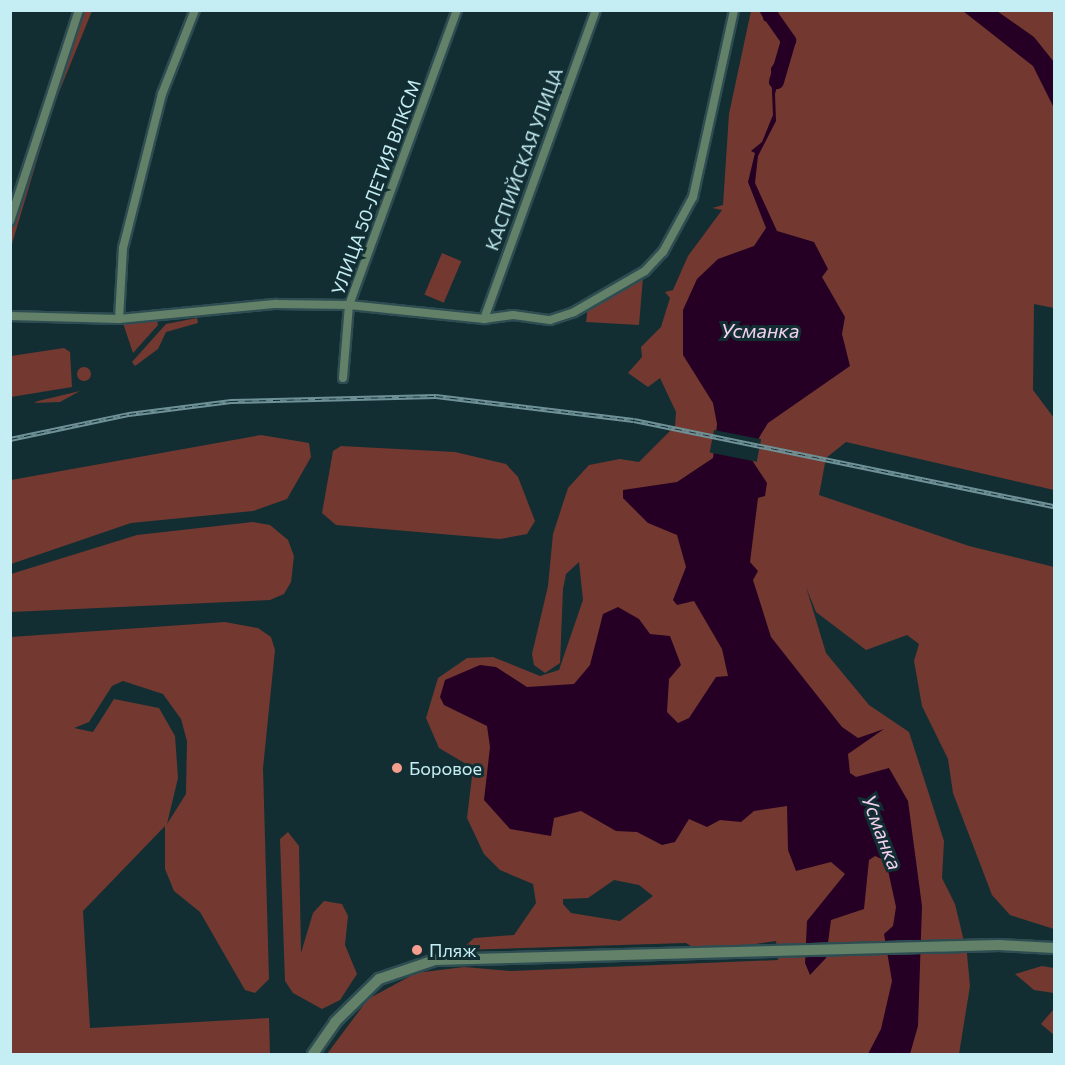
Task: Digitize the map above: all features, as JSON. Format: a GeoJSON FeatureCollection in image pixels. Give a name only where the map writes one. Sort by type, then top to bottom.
{"type":"FeatureCollection","features":[{"type":"Feature","properties":{"kind":"street"},"geometry":{"type":"LineString","coordinates":[[10,221],[79,10]]}},
{"type":"Feature","properties":{"kind":"street"},"geometry":{"type":"LineString","coordinates":[[119,319],[123,248],[162,94],[195,10]]}},
{"type":"Feature","properties":{"kind":"street","name":"УЛИЦА 50-ЛЕТИЯ ВЛКСМ"},"geometry":{"type":"LineString","coordinates":[[343,378],[349,305],[457,10]]}},
{"type":"Feature","properties":{"kind":"street","name":"КАСПИЙСКАЯ УЛИЦА"},"geometry":{"type":"LineString","coordinates":[[484,319],[596,10]]}},
{"type":"Feature","properties":{"kind":"street"},"geometry":{"type":"LineString","coordinates":[[10,316],[119,319],[264,305],[349,305],[484,319],[513,315],[550,320],[574,312],[645,271],[663,252],[693,197],[734,10]]}},
{"type":"Feature","properties":{"kind":"street"},"geometry":{"type":"LineString","coordinates":[[313,1054],[361,994],[405,967],[435,960],[953,946],[1054,948]]}},
{"type":"Feature","properties":{"kind":"shaded area"},"geometry":{"type":"Polygon","coordinates":[[[80,11],[92,11],[53,107],[11,247],[11,227],[35,145],[80,11]]]}},
{"type":"Feature","properties":{"kind":"shaded area"},"geometry":{"type":"Polygon","coordinates":[[[751,11],[1054,11],[1054,308],[1034,304],[1033,390],[1054,418],[1054,490],[846,442],[826,458],[819,495],[969,546],[1054,567],[1054,929],[1010,915],[992,895],[953,793],[948,759],[922,706],[914,661],[919,644],[907,635],[866,650],[816,612],[806,587],[826,653],[869,705],[909,732],[944,841],[942,878],[955,904],[967,954],[970,986],[959,1054],[327,1054],[368,999],[416,973],[464,967],[511,971],[778,960],[776,941],[701,952],[686,943],[461,950],[474,938],[514,935],[536,903],[533,884],[500,870],[484,854],[467,818],[473,768],[439,748],[426,718],[438,678],[467,658],[493,657],[540,676],[559,670],[583,600],[579,562],[566,574],[563,589],[560,663],[545,673],[534,665],[532,654],[548,586],[553,534],[568,488],[589,465],[620,459],[639,462],[675,426],[676,412],[660,378],[648,387],[628,373],[642,357],[641,347],[661,327],[670,298],[665,292],[673,290],[688,256],[722,210],[712,208],[723,205],[729,114],[751,11]],[[614,880],[588,898],[563,899],[563,904],[571,913],[620,921],[653,896],[639,885],[614,880]]]}},
{"type":"Feature","properties":{"kind":"shaded area"},"geometry":{"type":"Polygon","coordinates":[[[442,253],[461,261],[444,303],[424,294],[442,253]]]}},
{"type":"Feature","properties":{"kind":"shaded area"},"geometry":{"type":"Polygon","coordinates":[[[643,277],[639,325],[586,322],[588,307],[643,277]]]}},
{"type":"Feature","properties":{"kind":"shaded area"},"geometry":{"type":"Polygon","coordinates":[[[197,318],[198,323],[166,332],[158,349],[135,366],[132,362],[166,324],[197,318]]]}},
{"type":"Feature","properties":{"kind":"shaded area"},"geometry":{"type":"Polygon","coordinates":[[[157,320],[158,325],[133,353],[123,323],[157,320]]]}},
{"type":"Feature","properties":{"kind":"shaded area"},"geometry":{"type":"Polygon","coordinates":[[[64,348],[70,352],[72,387],[11,397],[11,356],[64,348]]]}},
{"type":"Feature","properties":{"kind":"shaded area"},"geometry":{"type":"Polygon","coordinates":[[[81,367],[87,367],[91,374],[87,381],[81,381],[77,377],[77,371],[81,367]]]}},
{"type":"Feature","properties":{"kind":"shaded area"},"geometry":{"type":"Polygon","coordinates":[[[80,391],[60,402],[34,403],[38,401],[80,391]]]}},
{"type":"Feature","properties":{"kind":"shaded area"},"geometry":{"type":"Polygon","coordinates":[[[261,435],[309,443],[311,457],[287,499],[253,511],[131,523],[11,564],[11,480],[261,435]]]}},
{"type":"Feature","properties":{"kind":"shaded area"},"geometry":{"type":"Polygon","coordinates":[[[341,446],[455,452],[506,464],[518,477],[535,521],[527,534],[500,539],[336,525],[322,513],[333,451],[341,446]]]}},
{"type":"Feature","properties":{"kind":"shaded area"},"geometry":{"type":"Polygon","coordinates":[[[253,522],[270,525],[288,540],[294,556],[291,582],[284,594],[270,600],[11,612],[11,574],[137,535],[253,522]]]}},
{"type":"Feature","properties":{"kind":"shaded area"},"geometry":{"type":"Polygon","coordinates":[[[225,622],[258,628],[271,637],[275,650],[263,768],[269,979],[255,993],[245,990],[200,912],[174,891],[165,869],[165,826],[83,911],[90,1028],[269,1018],[270,1054],[11,1054],[11,637],[225,622]],[[123,681],[112,686],[89,722],[74,728],[93,732],[114,699],[159,708],[175,736],[178,778],[167,824],[186,794],[187,741],[181,719],[163,694],[123,681]]]}},
{"type":"Feature","properties":{"kind":"shaded area"},"geometry":{"type":"Polygon","coordinates":[[[288,832],[299,846],[301,953],[313,913],[324,901],[342,904],[348,916],[345,945],[357,974],[340,1000],[322,1009],[293,993],[285,981],[280,839],[288,832]]]}},
{"type":"Feature","properties":{"kind":"shaded area"},"geometry":{"type":"Polygon","coordinates":[[[1042,966],[1054,968],[1054,993],[1034,990],[1015,974],[1042,966]]]}},
{"type":"Feature","properties":{"kind":"shaded area"},"geometry":{"type":"Polygon","coordinates":[[[1054,1010],[1054,1035],[1041,1024],[1054,1010]]]}},
{"type":"Feature","properties":{"kind":"water"},"geometry":{"type":"Polygon","coordinates":[[[761,11],[774,11],[789,39],[775,94],[776,121],[758,156],[755,183],[777,231],[814,242],[828,269],[822,277],[845,317],[842,334],[850,366],[768,423],[760,436],[750,457],[767,483],[765,496],[758,498],[750,562],[758,571],[753,580],[771,637],[842,727],[858,738],[884,729],[848,754],[850,773],[856,777],[889,768],[908,801],[922,906],[918,1026],[910,1054],[868,1054],[881,1029],[892,981],[884,934],[893,926],[896,907],[886,861],[875,856],[869,860],[864,909],[831,920],[826,958],[810,975],[805,963],[807,921],[845,874],[831,862],[796,871],[788,850],[787,806],[754,811],[741,822],[720,820],[707,827],[689,819],[675,842],[662,845],[637,832],[616,831],[581,811],[554,818],[551,836],[510,829],[484,800],[490,747],[487,726],[444,705],[440,697],[445,680],[480,665],[496,667],[527,687],[574,684],[590,665],[603,614],[618,607],[639,619],[650,634],[670,636],[681,665],[669,679],[667,712],[678,723],[689,718],[716,677],[728,676],[722,649],[694,601],[677,605],[673,600],[686,567],[677,535],[648,523],[623,498],[623,490],[677,482],[713,458],[717,424],[713,403],[683,355],[683,310],[697,279],[718,259],[754,246],[766,228],[748,182],[755,153],[751,151],[762,142],[773,115],[771,68],[784,50],[775,23],[764,21],[761,11]]]}},
{"type":"Feature","properties":{"kind":"water"},"geometry":{"type":"Polygon","coordinates":[[[963,11],[997,11],[1034,37],[1054,62],[1054,108],[1033,66],[963,11]]]}},
{"type":"Feature","properties":{"kind":"pier"},"geometry":{"type":"Polygon","coordinates":[[[714,430],[761,439],[757,462],[710,453],[714,430]]]}},
{"type":"Feature","properties":{"kind":"waterway","name":"Усманка"},"geometry":{"type":"LineString","coordinates":[[767,10],[788,40],[776,81]]}},
{"type":"Feature","properties":{"kind":"railway"},"geometry":{"type":"LineString","coordinates":[[10,439],[129,414],[231,401],[436,396],[634,420],[1054,506]]}},
{"type":"Feature","properties":{"kind":"place","name":"Боровое"},"geometry":{"type":"Point","coordinates":[397,768]}},
{"type":"Feature","properties":{"kind":"place","name":"Пляж"},"geometry":{"type":"Point","coordinates":[417,950]}}]}
